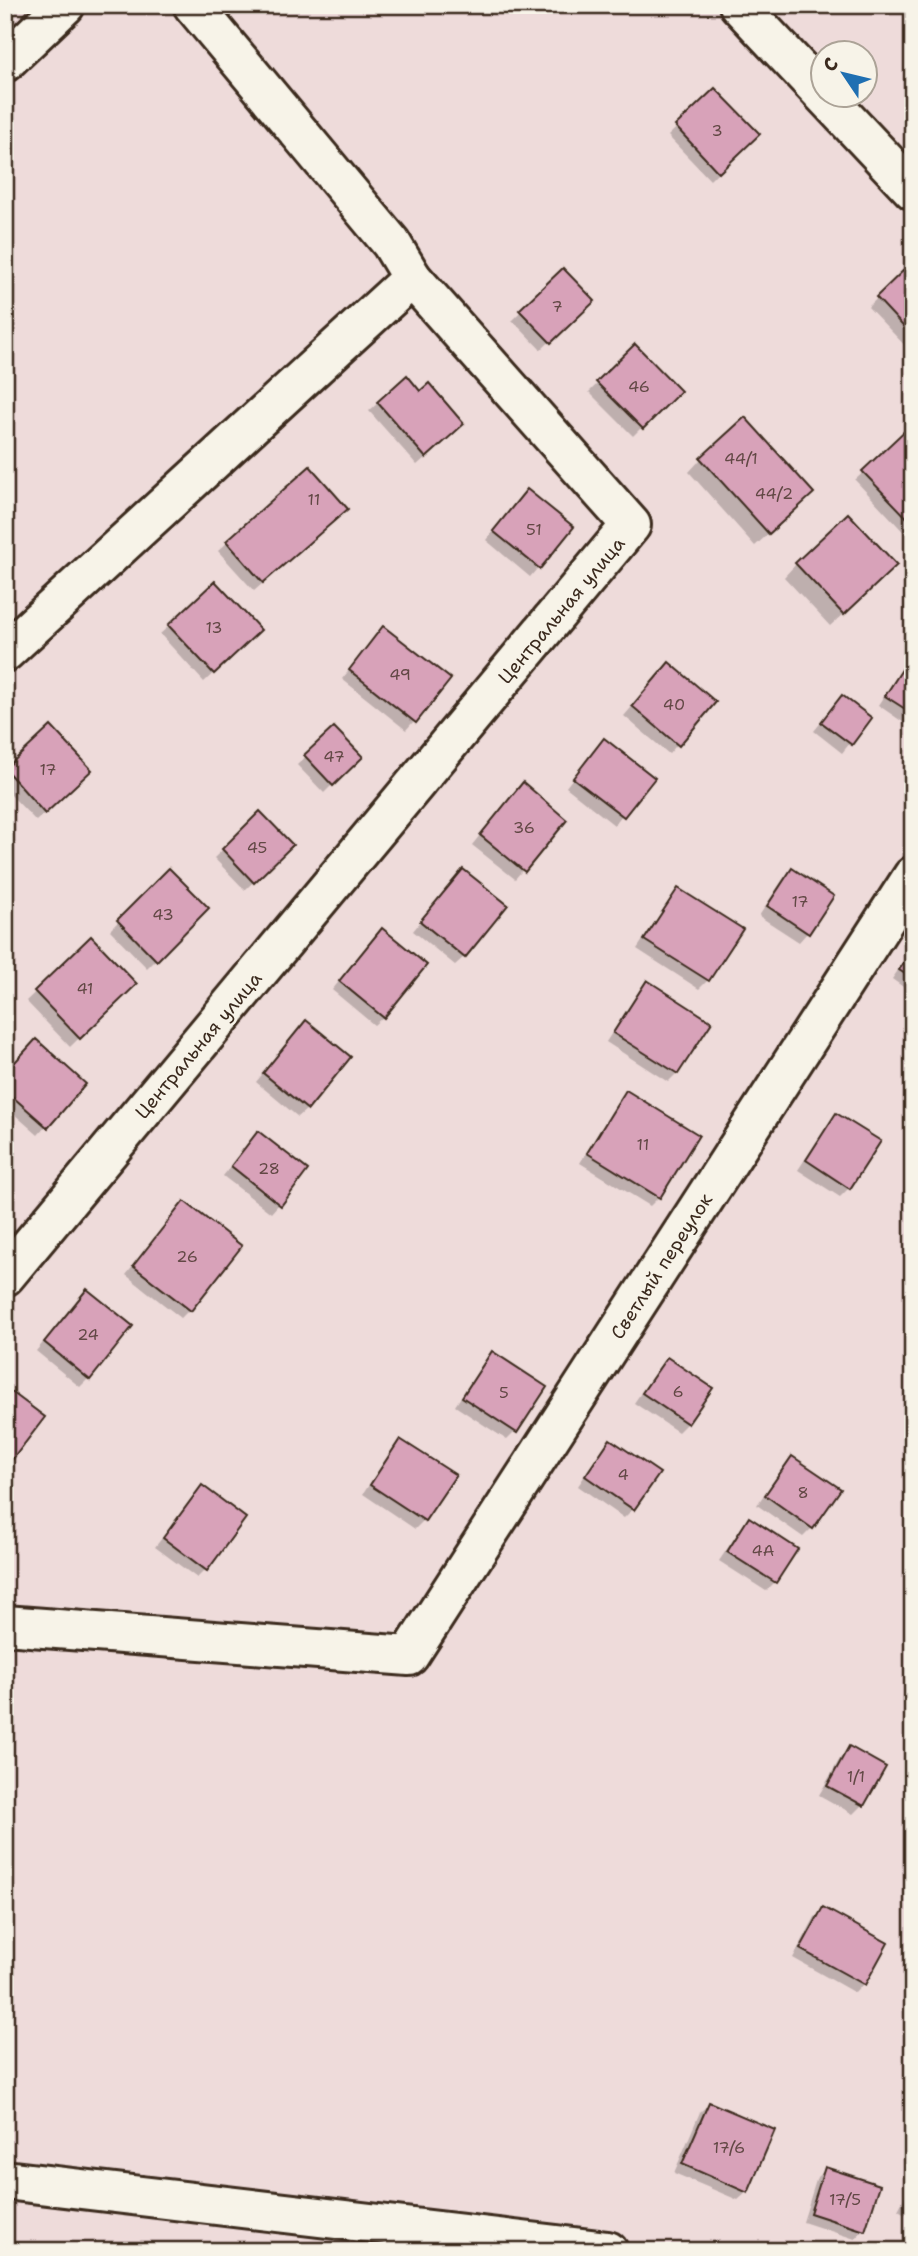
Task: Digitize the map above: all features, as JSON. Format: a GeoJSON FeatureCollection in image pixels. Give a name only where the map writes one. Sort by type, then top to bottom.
{"type":"FeatureCollection","features":[{"type":"Feature","properties":{"kind":"street"},"geometry":{"type":"LineString","coordinates":[[5,62],[65,5]]}},
{"type":"Feature","properties":{"kind":"street"},"geometry":{"type":"LineString","coordinates":[[5,652],[412,278],[391,243],[193,5]]}},
{"type":"Feature","properties":{"kind":"street"},"geometry":{"type":"LineString","coordinates":[[739,5],[913,190]]}},
{"type":"Feature","properties":{"kind":"street","name":"Центральная улица"},"geometry":{"type":"LineString","coordinates":[[5,1276],[631,526],[412,278]]}},
{"type":"Feature","properties":{"kind":"street","name":"Светлый переулок"},"geometry":{"type":"LineString","coordinates":[[5,1625],[409,1656],[913,876]]}},
{"type":"Feature","properties":{"kind":"street"},"geometry":{"type":"LineString","coordinates":[[5,2180],[608,2251]]}},
{"type":"Feature","properties":{"kind":"building"},"geometry":{"type":"Polygon","coordinates":[[[715,88],[760,134],[719,173],[675,126],[715,88]]]}},
{"type":"Feature","properties":{"kind":"building"},"geometry":{"type":"Polygon","coordinates":[[[908,266],[913,271],[913,337],[876,297],[908,266]]]}},
{"type":"Feature","properties":{"kind":"building"},"geometry":{"type":"Polygon","coordinates":[[[563,268],[595,301],[551,343],[519,310],[563,268]]]}},
{"type":"Feature","properties":{"kind":"building"},"geometry":{"type":"Polygon","coordinates":[[[635,344],[681,391],[643,429],[596,382],[635,344]]]}},
{"type":"Feature","properties":{"kind":"building"},"geometry":{"type":"Polygon","coordinates":[[[407,375],[420,391],[429,383],[464,424],[426,458],[377,402],[407,375]]]}},
{"type":"Feature","properties":{"kind":"building"},"geometry":{"type":"Polygon","coordinates":[[[745,417],[814,493],[769,534],[700,458],[745,417]]]}},
{"type":"Feature","properties":{"kind":"building"},"geometry":{"type":"Polygon","coordinates":[[[913,423],[913,524],[862,471],[913,423]]]}},
{"type":"Feature","properties":{"kind":"building"},"geometry":{"type":"Polygon","coordinates":[[[310,466],[348,509],[263,583],[226,541],[310,466]]]}},
{"type":"Feature","properties":{"kind":"building"},"geometry":{"type":"Polygon","coordinates":[[[527,489],[574,527],[540,569],[493,531],[527,489]]]}},
{"type":"Feature","properties":{"kind":"building"},"geometry":{"type":"Polygon","coordinates":[[[848,513],[897,565],[844,615],[795,563],[848,513]]]}},
{"type":"Feature","properties":{"kind":"building"},"geometry":{"type":"Polygon","coordinates":[[[215,581],[261,630],[214,674],[168,625],[215,581]]]}},
{"type":"Feature","properties":{"kind":"building"},"geometry":{"type":"Polygon","coordinates":[[[383,626],[451,679],[416,723],[349,670],[383,626]]]}},
{"type":"Feature","properties":{"kind":"building"},"geometry":{"type":"Polygon","coordinates":[[[913,654],[913,714],[885,696],[913,654]]]}},
{"type":"Feature","properties":{"kind":"building"},"geometry":{"type":"Polygon","coordinates":[[[669,662],[716,702],[679,746],[632,706],[669,662]]]}},
{"type":"Feature","properties":{"kind":"building"},"geometry":{"type":"Polygon","coordinates":[[[842,695],[872,718],[852,745],[821,722],[842,695]]]}},
{"type":"Feature","properties":{"kind":"building"},"geometry":{"type":"Polygon","coordinates":[[[51,726],[92,770],[45,814],[5,769],[51,726]]]}},
{"type":"Feature","properties":{"kind":"building"},"geometry":{"type":"Polygon","coordinates":[[[334,727],[363,757],[333,786],[304,755],[334,727]]]}},
{"type":"Feature","properties":{"kind":"building"},"geometry":{"type":"Polygon","coordinates":[[[604,738],[655,778],[624,817],[573,778],[604,738]]]}},
{"type":"Feature","properties":{"kind":"building"},"geometry":{"type":"Polygon","coordinates":[[[523,782],[567,820],[525,872],[480,835],[523,782]]]}},
{"type":"Feature","properties":{"kind":"building"},"geometry":{"type":"Polygon","coordinates":[[[260,811],[293,845],[254,883],[222,849],[260,811]]]}},
{"type":"Feature","properties":{"kind":"building"},"geometry":{"type":"Polygon","coordinates":[[[169,868],[209,908],[157,961],[117,920],[169,868]]]}},
{"type":"Feature","properties":{"kind":"building"},"geometry":{"type":"Polygon","coordinates":[[[792,868],[834,896],[809,934],[767,906],[792,868]]]}},
{"type":"Feature","properties":{"kind":"building"},"geometry":{"type":"Polygon","coordinates":[[[463,869],[508,905],[465,958],[420,921],[463,869]]]}},
{"type":"Feature","properties":{"kind":"building"},"geometry":{"type":"Polygon","coordinates":[[[678,888],[743,929],[709,981],[644,940],[678,888]]]}},
{"type":"Feature","properties":{"kind":"building"},"geometry":{"type":"Polygon","coordinates":[[[382,928],[427,965],[384,1018],[339,981],[382,928]]]}},
{"type":"Feature","properties":{"kind":"building"},"geometry":{"type":"Polygon","coordinates":[[[91,936],[137,984],[80,1039],[34,991],[91,936]]]}},
{"type":"Feature","properties":{"kind":"building"},"geometry":{"type":"Polygon","coordinates":[[[913,950],[913,979],[899,970],[913,950]]]}},
{"type":"Feature","properties":{"kind":"building"},"geometry":{"type":"Polygon","coordinates":[[[647,980],[712,1022],[678,1074],[613,1033],[647,980]]]}},
{"type":"Feature","properties":{"kind":"building"},"geometry":{"type":"Polygon","coordinates":[[[306,1020],[351,1057],[308,1110],[263,1073],[306,1020]]]}},
{"type":"Feature","properties":{"kind":"building"},"geometry":{"type":"Polygon","coordinates":[[[36,1039],[86,1084],[48,1128],[5,1090],[5,1073],[36,1039]]]}},
{"type":"Feature","properties":{"kind":"building"},"geometry":{"type":"Polygon","coordinates":[[[626,1090],[699,1135],[660,1198],[587,1153],[626,1090]]]}},
{"type":"Feature","properties":{"kind":"building"},"geometry":{"type":"Polygon","coordinates":[[[836,1113],[881,1141],[850,1189],[806,1160],[836,1113]]]}},
{"type":"Feature","properties":{"kind":"building"},"geometry":{"type":"Polygon","coordinates":[[[258,1131],[308,1170],[281,1206],[231,1166],[258,1131]]]}},
{"type":"Feature","properties":{"kind":"building"},"geometry":{"type":"Polygon","coordinates":[[[184,1201],[242,1246],[191,1311],[133,1266],[184,1201]]]}},
{"type":"Feature","properties":{"kind":"building"},"geometry":{"type":"Polygon","coordinates":[[[87,1289],[133,1326],[90,1380],[44,1342],[87,1289]]]}},
{"type":"Feature","properties":{"kind":"building"},"geometry":{"type":"Polygon","coordinates":[[[492,1351],[547,1387],[517,1433],[462,1397],[492,1351]]]}},
{"type":"Feature","properties":{"kind":"building"},"geometry":{"type":"Polygon","coordinates":[[[667,1357],[713,1388],[688,1424],[642,1393],[667,1357]]]}},
{"type":"Feature","properties":{"kind":"building"},"geometry":{"type":"Polygon","coordinates":[[[5,1387],[45,1417],[12,1460],[5,1455],[5,1387]]]}},
{"type":"Feature","properties":{"kind":"building"},"geometry":{"type":"Polygon","coordinates":[[[400,1439],[456,1475],[425,1521],[370,1485],[400,1439]]]}},
{"type":"Feature","properties":{"kind":"building"},"geometry":{"type":"Polygon","coordinates":[[[610,1439],[660,1473],[634,1510],[585,1476],[610,1439]]]}},
{"type":"Feature","properties":{"kind":"building"},"geometry":{"type":"Polygon","coordinates":[[[792,1456],[841,1489],[813,1529],[765,1495],[792,1456]]]}},
{"type":"Feature","properties":{"kind":"building"},"geometry":{"type":"Polygon","coordinates":[[[202,1485],[246,1518],[207,1571],[163,1538],[202,1485]]]}},
{"type":"Feature","properties":{"kind":"building"},"geometry":{"type":"Polygon","coordinates":[[[749,1517],[798,1549],[776,1583],[727,1552],[749,1517]]]}},
{"type":"Feature","properties":{"kind":"building"},"geometry":{"type":"Polygon","coordinates":[[[849,1746],[886,1767],[864,1806],[827,1786],[849,1746]]]}},
{"type":"Feature","properties":{"kind":"building"},"geometry":{"type":"Polygon","coordinates":[[[823,1907],[888,1943],[865,1985],[800,1949],[823,1907]]]}},
{"type":"Feature","properties":{"kind":"building"},"geometry":{"type":"Polygon","coordinates":[[[709,2102],[775,2130],[748,2193],[682,2164],[709,2102]]]}},
{"type":"Feature","properties":{"kind":"building"},"geometry":{"type":"Polygon","coordinates":[[[825,2167],[880,2185],[865,2231],[810,2213],[825,2167]]]}}]}
